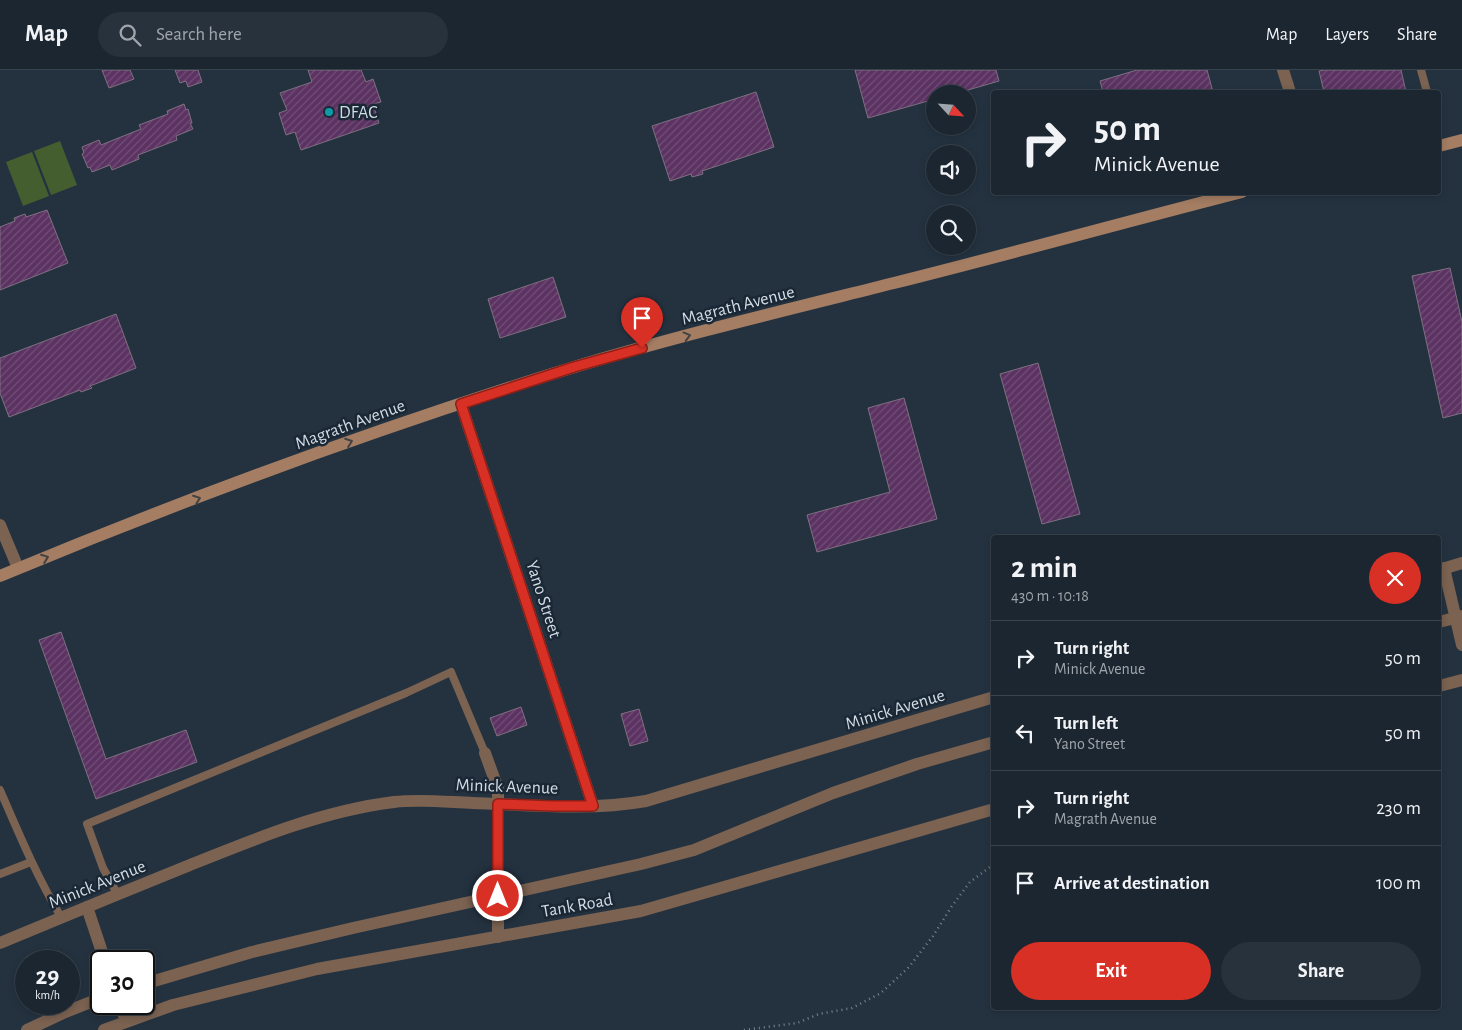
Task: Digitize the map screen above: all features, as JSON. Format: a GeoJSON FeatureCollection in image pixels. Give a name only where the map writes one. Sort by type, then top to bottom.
{"type":"FeatureCollection","features":[{"type":"Feature","properties":{"kind":"main road"},"geometry":{"type":"LineString","coordinates":[[1441,145],[1462,140]]}},
{"type":"Feature","properties":{"kind":"main road","name":"Magrath Avenue"},"geometry":{"type":"LineString","coordinates":[[0,576],[314,455],[574,367],[693,334],[1230,195]]}},
{"type":"Feature","properties":{"kind":"street"},"geometry":{"type":"LineString","coordinates":[[1283,70],[1289,90]]}},
{"type":"Feature","properties":{"kind":"street","name":"Yano Street"},"geometry":{"type":"LineString","coordinates":[[461,404],[593,806]]}},
{"type":"Feature","properties":{"kind":"street"},"geometry":{"type":"LineString","coordinates":[[0,525],[18,568]]}},
{"type":"Feature","properties":{"kind":"street"},"geometry":{"type":"LineString","coordinates":[[1462,564],[1441,569],[1459,617],[1462,645]]}},
{"type":"Feature","properties":{"kind":"street"},"geometry":{"type":"LineString","coordinates":[[1441,622],[1459,617]]}},
{"type":"Feature","properties":{"kind":"street"},"geometry":{"type":"LineString","coordinates":[[1441,685],[1462,680]]}},
{"type":"Feature","properties":{"kind":"street","name":"Minick Avenue"},"geometry":{"type":"LineString","coordinates":[[0,943],[226,850],[300,824],[350,810],[411,801],[552,806],[593,806],[633,803],[661,798],[991,698]]}},
{"type":"Feature","properties":{"kind":"street"},"geometry":{"type":"LineString","coordinates":[[155,981],[252,952],[641,864],[694,850],[833,794],[917,764],[991,743]]}},
{"type":"Feature","properties":{"kind":"street"},"geometry":{"type":"LineString","coordinates":[[485,753],[498,789],[498,937]]}},
{"type":"Feature","properties":{"kind":"street","name":"Tank Road"},"geometry":{"type":"LineString","coordinates":[[104,1030],[173,1005],[317,969],[641,911],[991,810]]}},
{"type":"Feature","properties":{"kind":"street"},"geometry":{"type":"LineString","coordinates":[[86,907],[102,950]]}},
{"type":"Feature","properties":{"kind":"street"},"geometry":{"type":"LineString","coordinates":[[27,1030],[90,1002]]}},
{"type":"Feature","properties":{"kind":"street"},"geometry":{"type":"LineString","coordinates":[[124,1015],[126,1021]]}},
{"type":"Feature","properties":{"kind":"lane"},"geometry":{"type":"LineString","coordinates":[[1421,70],[1426,90]]}},
{"type":"Feature","properties":{"kind":"lane"},"geometry":{"type":"LineString","coordinates":[[118,894],[103,868],[86,824],[451,672],[485,753]]}},
{"type":"Feature","properties":{"kind":"lane"},"geometry":{"type":"LineString","coordinates":[[0,790],[31,862],[61,917]]}},
{"type":"Feature","properties":{"kind":"lane"},"geometry":{"type":"LineString","coordinates":[[0,874],[31,862]]}},
{"type":"Feature","properties":{"kind":"path"},"geometry":{"type":"LineString","coordinates":[[744,1030],[797,1024],[819,1014],[852,1008],[881,993],[915,959],[970,882],[991,866]]}},
{"type":"Feature","properties":{"kind":"green space"},"geometry":{"type":"Polygon","coordinates":[[[60,141],[77,185],[51,195],[34,151],[60,141]]]}},
{"type":"Feature","properties":{"kind":"green space"},"geometry":{"type":"Polygon","coordinates":[[[32,152],[49,196],[23,206],[6,162],[32,152]]]}},
{"type":"Feature","properties":{"kind":"building"},"geometry":{"type":"Polygon","coordinates":[[[102,70],[130,70],[134,79],[109,88],[102,70]]]}},
{"type":"Feature","properties":{"kind":"building"},"geometry":{"type":"Polygon","coordinates":[[[175,70],[198,70],[202,82],[188,87],[186,81],[180,83],[175,70]]]}},
{"type":"Feature","properties":{"kind":"building","name":"DFAC"},"geometry":{"type":"Polygon","coordinates":[[[308,70],[361,70],[366,82],[373,79],[381,102],[373,104],[379,123],[301,150],[295,132],[286,135],[279,113],[287,110],[280,93],[312,82],[308,70]]]}},
{"type":"Feature","properties":{"kind":"building"},"geometry":{"type":"Polygon","coordinates":[[[855,70],[996,70],[999,81],[976,88],[976,85],[926,85],[926,102],[868,118],[855,70]]]}},
{"type":"Feature","properties":{"kind":"building"},"geometry":{"type":"Polygon","coordinates":[[[1137,70],[1207,70],[1212,90],[1102,90],[1100,81],[1137,70]]]}},
{"type":"Feature","properties":{"kind":"building"},"geometry":{"type":"Polygon","coordinates":[[[1401,70],[1406,90],[1324,90],[1319,71],[1401,70]]]}},
{"type":"Feature","properties":{"kind":"building"},"geometry":{"type":"Polygon","coordinates":[[[756,92],[774,147],[702,171],[703,174],[692,177],[691,174],[670,181],[652,126],[756,92]]]}},
{"type":"Feature","properties":{"kind":"building"},"geometry":{"type":"Polygon","coordinates":[[[184,104],[186,110],[188,109],[193,129],[176,136],[177,140],[138,155],[139,159],[112,170],[110,165],[92,172],[90,167],[88,168],[82,154],[84,153],[82,147],[99,140],[101,145],[141,129],[139,125],[168,114],[167,111],[184,104]]]}},
{"type":"Feature","properties":{"kind":"building"},"geometry":{"type":"Polygon","coordinates":[[[47,210],[68,263],[0,290],[0,227],[15,221],[14,218],[25,214],[26,217],[47,210]]]}},
{"type":"Feature","properties":{"kind":"building"},"geometry":{"type":"Polygon","coordinates":[[[1450,268],[1462,322],[1462,413],[1443,418],[1412,276],[1450,268]]]}},
{"type":"Feature","properties":{"kind":"building"},"geometry":{"type":"Polygon","coordinates":[[[553,277],[566,317],[500,338],[488,299],[553,277]]]}},
{"type":"Feature","properties":{"kind":"building"},"geometry":{"type":"Polygon","coordinates":[[[116,314],[136,368],[90,386],[92,388],[81,392],[80,390],[9,417],[0,393],[0,358],[116,314]]]}},
{"type":"Feature","properties":{"kind":"building"},"geometry":{"type":"Polygon","coordinates":[[[1038,363],[1080,514],[1042,524],[1000,374],[1038,363]]]}},
{"type":"Feature","properties":{"kind":"building"},"geometry":{"type":"Polygon","coordinates":[[[904,398],[937,519],[817,552],[807,515],[890,492],[868,408],[904,398]]]}},
{"type":"Feature","properties":{"kind":"building"},"geometry":{"type":"Polygon","coordinates":[[[61,632],[106,759],[186,730],[197,762],[96,799],[39,640],[61,632]]]}},
{"type":"Feature","properties":{"kind":"building"},"geometry":{"type":"Polygon","coordinates":[[[521,707],[527,725],[497,736],[490,718],[521,707]]]}},
{"type":"Feature","properties":{"kind":"building"},"geometry":{"type":"Polygon","coordinates":[[[639,709],[648,741],[630,746],[621,714],[639,709]]]}},
{"type":"Feature","properties":{"kind":"place","name":"DFAC"},"geometry":{"type":"Point","coordinates":[329,112]}},
{"type":"Feature","properties":{"kind":"route"},"geometry":{"type":"LineString","coordinates":[[498,896],[498,804],[593,806],[461,404],[574,367],[642,348]]}}]}
